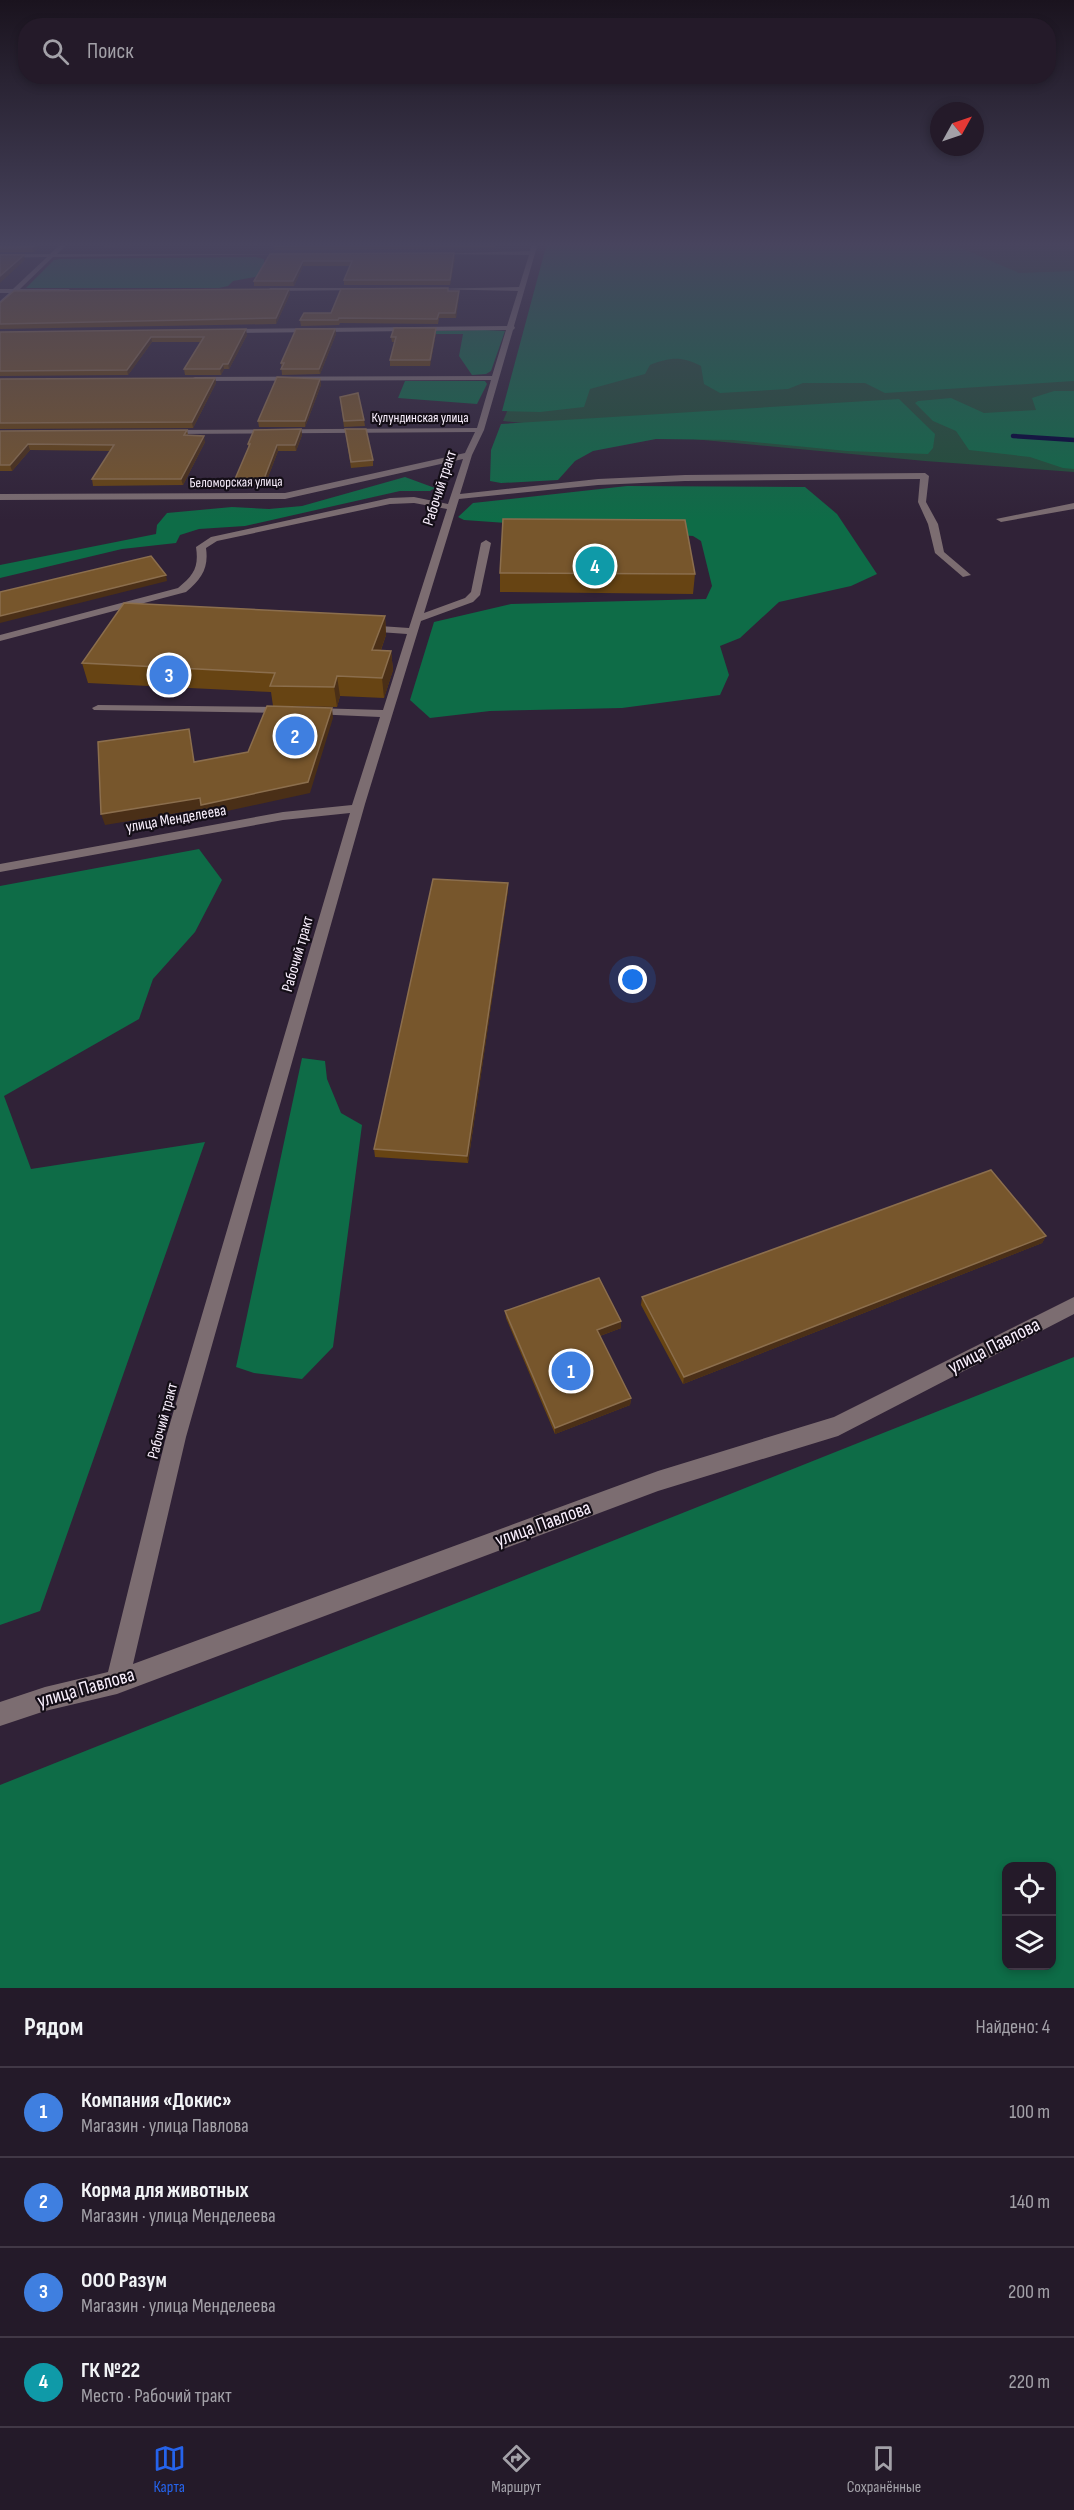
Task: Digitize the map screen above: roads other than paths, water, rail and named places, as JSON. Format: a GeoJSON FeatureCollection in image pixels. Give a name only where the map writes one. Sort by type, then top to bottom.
{"type":"FeatureCollection","features":[{"type":"Feature","properties":{"kind":"street","name":"Рабочий тракт"},"geometry":{"type":"LineString","coordinates":[[117,1682],[176,1437],[358,808],[468,455],[480,430],[510,336]]}},
{"type":"Feature","properties":{"kind":"street"},"geometry":{"type":"LineString","coordinates":[[189,379],[496,378]]}},
{"type":"Feature","properties":{"kind":"street","name":"Кулундинская улица"},"geometry":{"type":"LineString","coordinates":[[152,432],[480,430]]}},
{"type":"Feature","properties":{"kind":"street","name":"Беломорская улица"},"geometry":{"type":"LineString","coordinates":[[0,497],[285,496],[468,455]]}},
{"type":"Feature","properties":{"kind":"street"},"geometry":{"type":"LineString","coordinates":[[0,638],[182,591],[197,578],[204,564],[201,547],[214,540],[390,501],[453,502],[598,482],[663,479],[925,476],[922,502],[933,524],[940,553],[966,575]]}},
{"type":"Feature","properties":{"kind":"street"},"geometry":{"type":"LineString","coordinates":[[1001,519],[1074,506]]}},
{"type":"Feature","properties":{"kind":"street"},"geometry":{"type":"LineString","coordinates":[[354,627],[415,625],[468,600],[476,593],[486,543]]}},
{"type":"Feature","properties":{"kind":"street"},"geometry":{"type":"LineString","coordinates":[[98,708],[388,714]]}},
{"type":"Feature","properties":{"kind":"street","name":"улица Менделеева"},"geometry":{"type":"LineString","coordinates":[[0,868],[283,816],[358,808]]}},
{"type":"Feature","properties":{"kind":"street","name":"улица Павлова"},"geometry":{"type":"LineString","coordinates":[[0,1714],[45,1699],[117,1682],[658,1481],[838,1426],[1074,1305]]}},
{"type":"Feature","properties":{"kind":"waterway"},"geometry":{"type":"LineString","coordinates":[[1013,436],[1074,440]]}},
{"type":"Feature","properties":{"kind":"place","name":"ГК №22"},"geometry":{"type":"Point","coordinates":[595,566]}},
{"type":"Feature","properties":{"kind":"place","name":"ООО Разум"},"geometry":{"type":"Point","coordinates":[169,675]}},
{"type":"Feature","properties":{"kind":"place","name":"Корма для животных"},"geometry":{"type":"Point","coordinates":[295,736]}},
{"type":"Feature","properties":{"kind":"place","name":"Компания «Докис»"},"geometry":{"type":"Point","coordinates":[571,1371]}}]}
